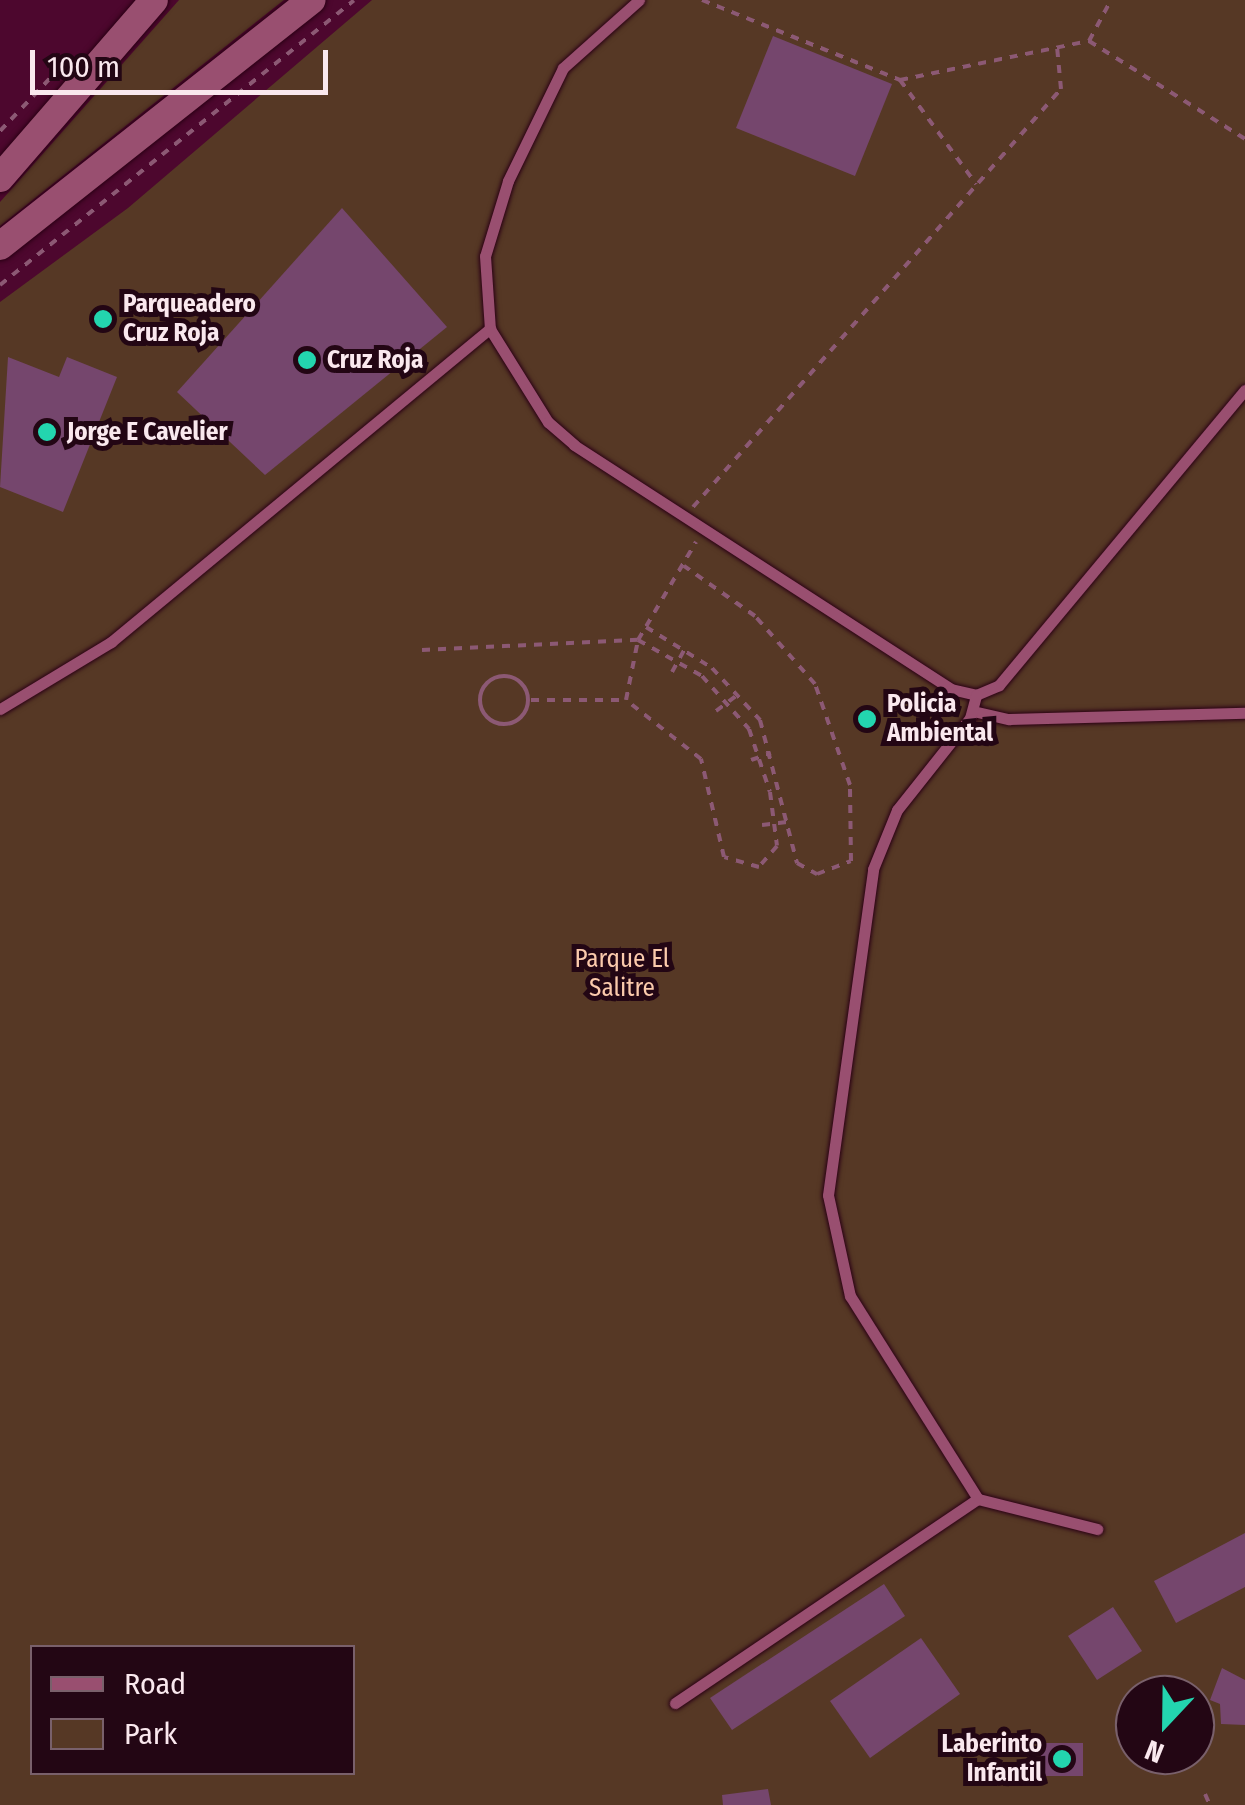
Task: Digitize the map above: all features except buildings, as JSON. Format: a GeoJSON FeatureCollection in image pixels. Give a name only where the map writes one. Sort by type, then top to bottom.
{"type":"FeatureCollection","features":[{"type":"Feature","properties":{"kind":"main road"},"geometry":{"type":"LineString","coordinates":[[0,178],[154,0]]}},
{"type":"Feature","properties":{"kind":"main road"},"geometry":{"type":"LineString","coordinates":[[0,246],[312,0]]}},
{"type":"Feature","properties":{"kind":"lane"},"geometry":{"type":"LineString","coordinates":[[639,0],[563,68],[508,181],[484,256],[490,329],[548,422],[685,517],[951,689],[976,695],[999,685],[1245,390]]}},
{"type":"Feature","properties":{"kind":"lane"},"geometry":{"type":"LineString","coordinates":[[0,709],[111,642],[490,329]]}},
{"type":"Feature","properties":{"kind":"lane"},"geometry":{"type":"LineString","coordinates":[[976,695],[973,711],[896,810],[877,855],[828,1195],[850,1296],[978,1499],[1097,1529]]}},
{"type":"Feature","properties":{"kind":"lane"},"geometry":{"type":"LineString","coordinates":[[973,711],[1009,719],[1245,714]]}},
{"type":"Feature","properties":{"kind":"lane"},"geometry":{"type":"LineString","coordinates":[[675,1702],[978,1499]]}},
{"type":"Feature","properties":{"kind":"path"},"geometry":{"type":"LineString","coordinates":[[0,285],[354,0]]}},
{"type":"Feature","properties":{"kind":"path"},"geometry":{"type":"LineString","coordinates":[[702,0],[900,80],[976,184]]}},
{"type":"Feature","properties":{"kind":"path"},"geometry":{"type":"LineString","coordinates":[[1089,41],[1111,0]]}},
{"type":"Feature","properties":{"kind":"path"},"geometry":{"type":"LineString","coordinates":[[900,80],[1089,41],[1245,138]]}},
{"type":"Feature","properties":{"kind":"path"},"geometry":{"type":"LineString","coordinates":[[685,517],[1061,90],[1057,47]]}},
{"type":"Feature","properties":{"kind":"path"},"geometry":{"type":"LineString","coordinates":[[0,131],[79,48]]}},
{"type":"Feature","properties":{"kind":"path"},"geometry":{"type":"LineString","coordinates":[[626,700],[638,640],[704,529]]}},
{"type":"Feature","properties":{"kind":"path"},"geometry":{"type":"LineString","coordinates":[[646,627],[684,650],[760,720],[771,753],[792,854],[806,870],[852,862],[850,785],[815,684],[755,616],[682,565]]}},
{"type":"Feature","properties":{"kind":"path"},"geometry":{"type":"LineString","coordinates":[[422,650],[638,640],[678,662],[726,703],[759,757],[774,824],[768,862],[734,866],[701,759],[626,700],[528,700]]}},
{"type":"Feature","properties":{"kind":"path"},"geometry":{"type":"LineString","coordinates":[[672,672],[684,650]]}},
{"type":"Feature","properties":{"kind":"path"},"geometry":{"type":"LineString","coordinates":[[502,676],[518,680],[528,700],[524,716],[502,725],[480,703],[488,682],[502,676]]}},
{"type":"Feature","properties":{"kind":"path"},"geometry":{"type":"LineString","coordinates":[[716,711],[737,695]]}},
{"type":"Feature","properties":{"kind":"path"},"geometry":{"type":"LineString","coordinates":[[751,760],[771,753]]}},
{"type":"Feature","properties":{"kind":"path"},"geometry":{"type":"LineString","coordinates":[[762,825],[787,822]]}},
{"type":"Feature","properties":{"kind":"path"},"geometry":{"type":"LineString","coordinates":[[1205,1794],[1210,1805]]}},
{"type":"Feature","properties":{"kind":"green space"},"geometry":{"type":"Polygon","coordinates":[[[179,0],[284,0],[0,226],[0,202],[179,0]]]}},
{"type":"Feature","properties":{"kind":"green space","name":"Parque El Salitre"},"geometry":{"type":"Polygon","coordinates":[[[372,0],[1245,0],[1245,1805],[0,1805],[0,302],[128,208],[372,0]]]}},
{"type":"Feature","properties":{"kind":"place","name":"Parqueadero Cruz Roja"},"geometry":{"type":"Point","coordinates":[103,319]}},
{"type":"Feature","properties":{"kind":"place","name":"Cruz Roja"},"geometry":{"type":"Point","coordinates":[307,360]}},
{"type":"Feature","properties":{"kind":"place","name":"Jorge E Cavelier"},"geometry":{"type":"Point","coordinates":[47,432]}},
{"type":"Feature","properties":{"kind":"place","name":"Policia Ambiental"},"geometry":{"type":"Point","coordinates":[867,719]}},
{"type":"Feature","properties":{"kind":"place","name":"Laberinto Infantil"},"geometry":{"type":"Point","coordinates":[1062,1759]}}]}
